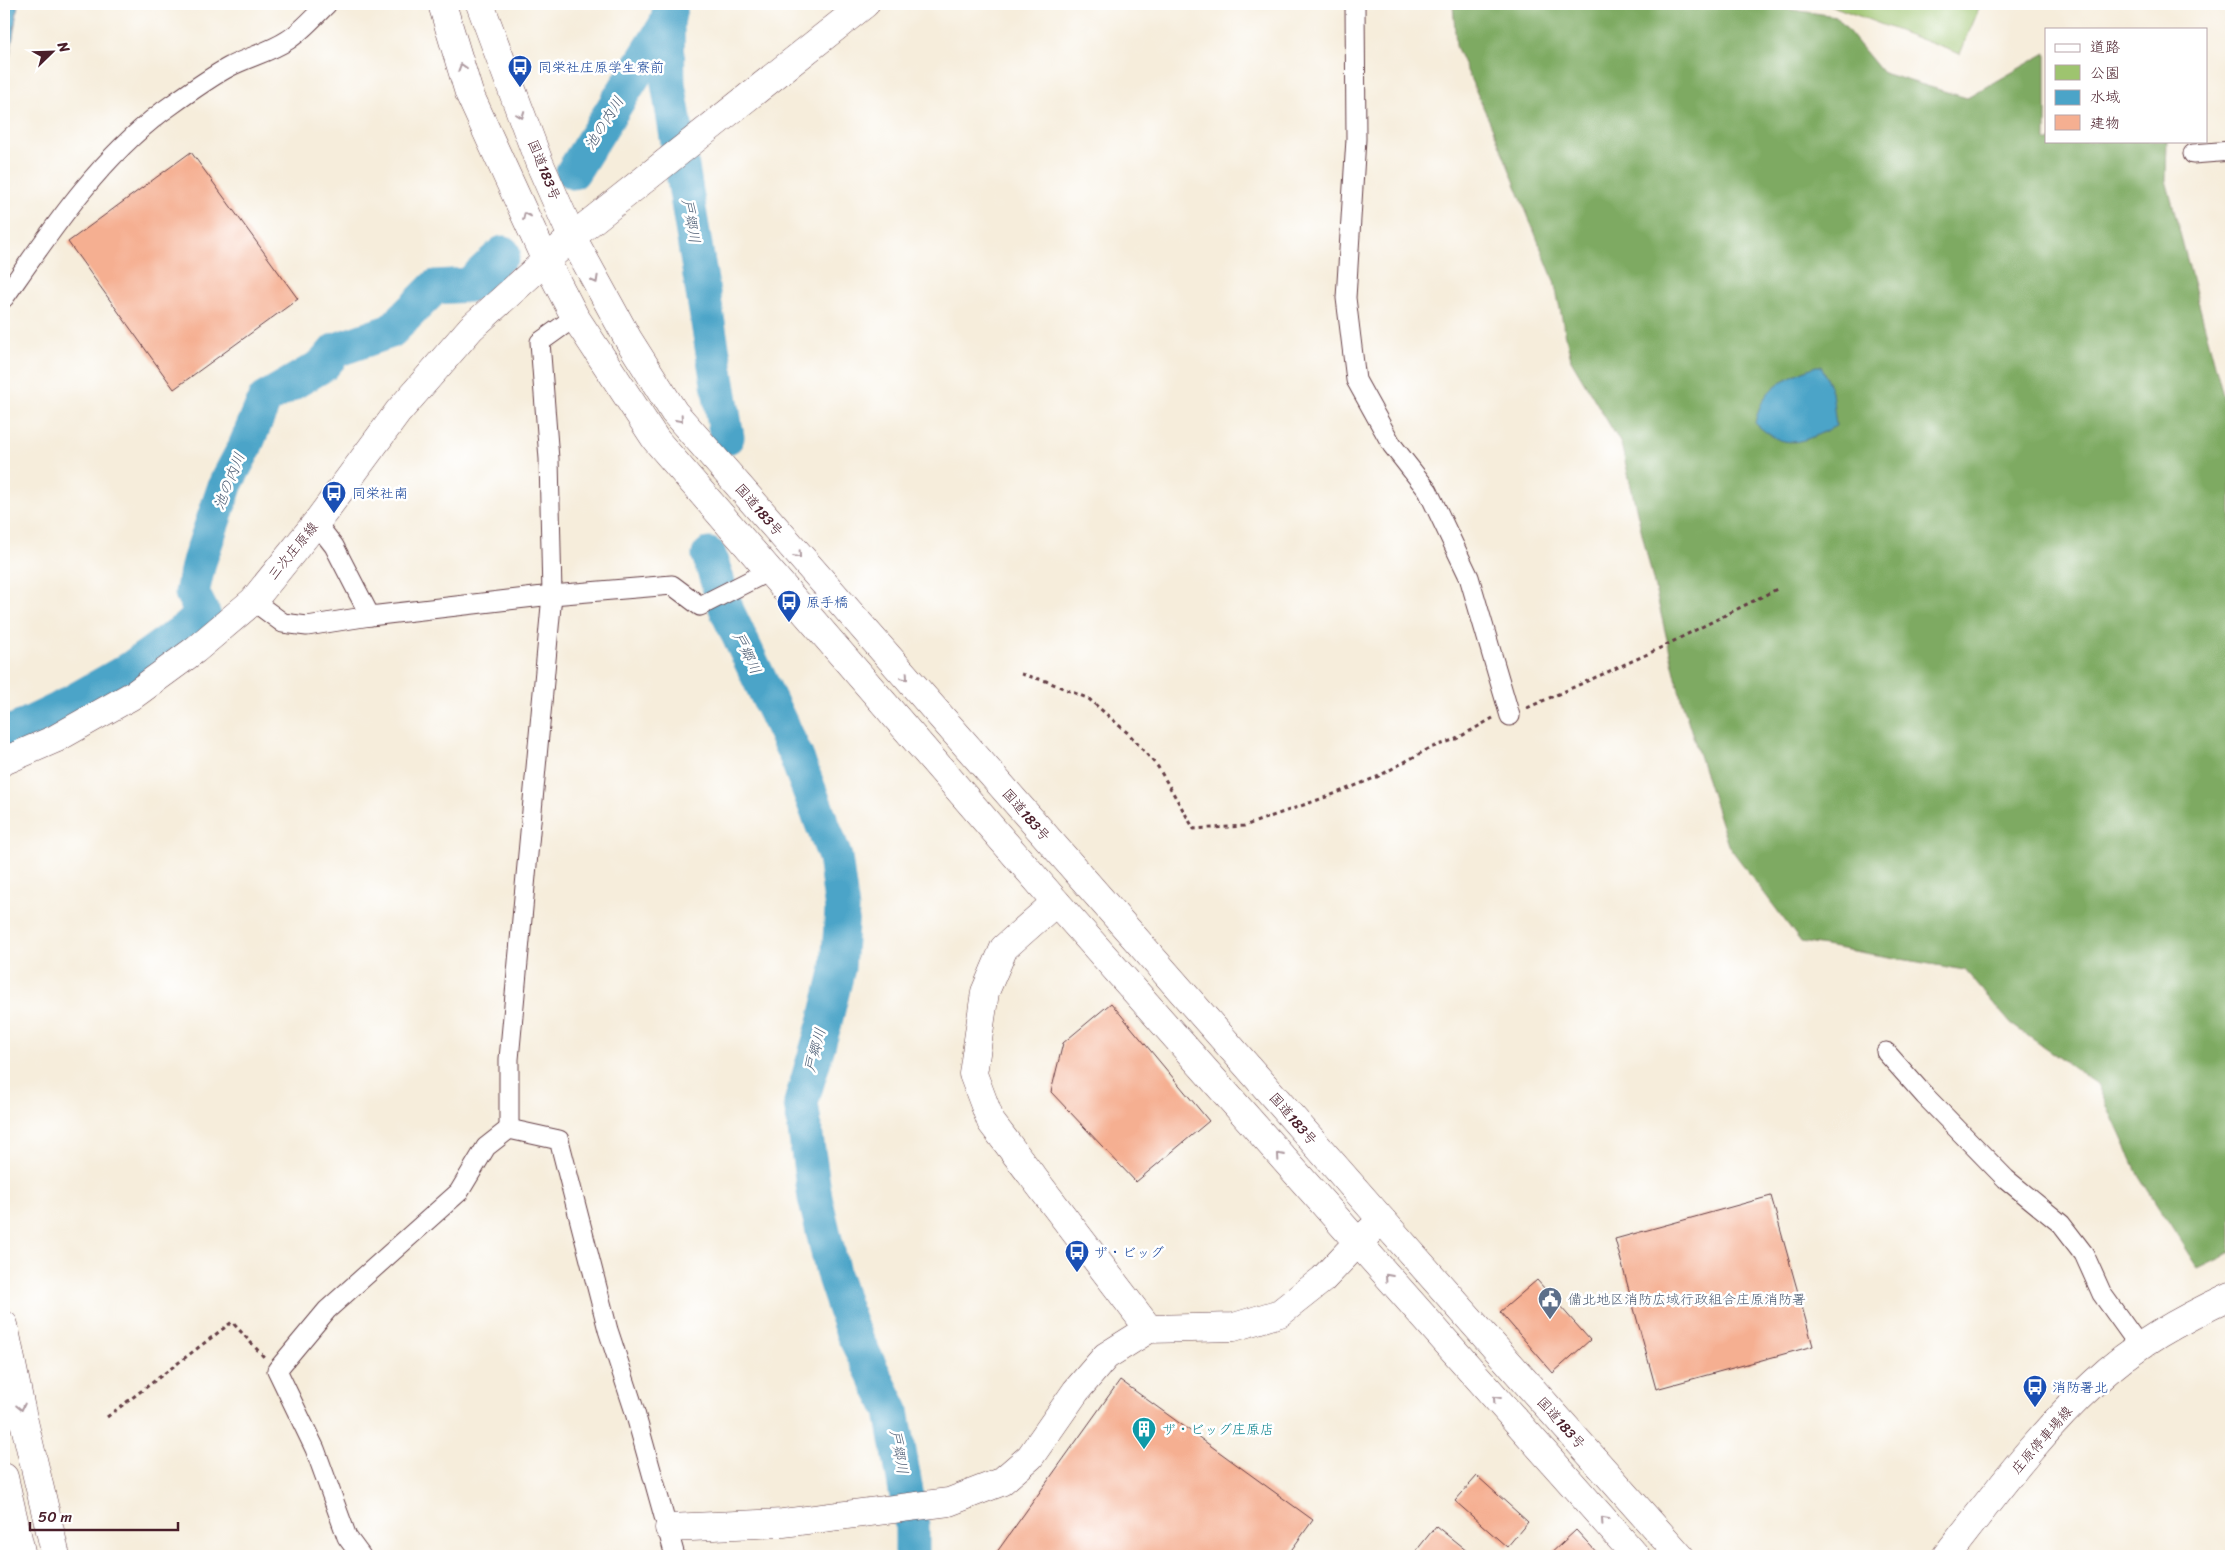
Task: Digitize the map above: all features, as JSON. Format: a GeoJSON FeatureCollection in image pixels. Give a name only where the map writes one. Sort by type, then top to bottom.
{"type":"FeatureCollection","features":[{"type":"Feature","properties":{"kind":"main road"},"geometry":{"type":"LineString","coordinates":[[442,4],[470,93],[546,261],[575,317],[656,440],[1056,902],[1636,1556]]}},
{"type":"Feature","properties":{"kind":"main road","name":"国道183号"},"geometry":{"type":"LineString","coordinates":[[480,4],[539,162],[572,238],[628,338],[674,412],[1382,1220],[1680,1556]]}},
{"type":"Feature","properties":{"kind":"main road","name":"三次庄原線"},"geometry":{"type":"LineString","coordinates":[[4,761],[55,738],[135,694],[195,650],[253,601],[316,523],[398,412],[471,328],[572,238],[865,4]]}},
{"type":"Feature","properties":{"kind":"main road"},"geometry":{"type":"LineString","coordinates":[[1056,902],[1004,948],[985,992],[973,1074],[991,1122],[1148,1329]]}},
{"type":"Feature","properties":{"kind":"main road"},"geometry":{"type":"LineString","coordinates":[[668,1528],[783,1523],[949,1502],[1001,1482],[1030,1457],[1076,1391],[1106,1356],[1148,1329],[1234,1327],[1280,1313],[1323,1279],[1382,1220]]}},
{"type":"Feature","properties":{"kind":"main road","name":"庄原停車場線"},"geometry":{"type":"LineString","coordinates":[[1946,1556],[2048,1429],[2094,1382],[2140,1347],[2181,1320],[2231,1296]]}},
{"type":"Feature","properties":{"kind":"main road"},"geometry":{"type":"LineString","coordinates":[[4,1325],[55,1548]]}},
{"type":"Feature","properties":{"kind":"main road"},"geometry":{"type":"LineString","coordinates":[[4,1477],[22,1556]]}},
{"type":"Feature","properties":{"kind":"street"},"geometry":{"type":"LineString","coordinates":[[4,298],[67,211],[98,172],[134,135],[165,110],[230,66],[253,58],[288,40],[327,4]]}},
{"type":"Feature","properties":{"kind":"street"},"geometry":{"type":"LineString","coordinates":[[1355,4],[1356,139],[1346,298],[1356,380],[1392,445],[1428,491],[1469,577],[1510,716]]}},
{"type":"Feature","properties":{"kind":"street"},"geometry":{"type":"LineString","coordinates":[[2194,154],[2231,152]]}},
{"type":"Feature","properties":{"kind":"street"},"geometry":{"type":"LineString","coordinates":[[509,1129],[509,1059],[552,595],[549,459],[540,342],[575,317]]}},
{"type":"Feature","properties":{"kind":"street"},"geometry":{"type":"LineString","coordinates":[[316,523],[334,546],[370,616]]}},
{"type":"Feature","properties":{"kind":"street"},"geometry":{"type":"LineString","coordinates":[[253,601],[284,623],[307,626],[370,616],[552,595],[672,585],[700,606],[769,571]]}},
{"type":"Feature","properties":{"kind":"street"},"geometry":{"type":"LineString","coordinates":[[1886,1052],[1925,1096],[2006,1179],[2060,1224],[2084,1254],[2102,1294],[2140,1347]]}},
{"type":"Feature","properties":{"kind":"street"},"geometry":{"type":"LineString","coordinates":[[361,1556],[347,1537],[315,1449],[277,1370],[327,1310],[459,1192],[486,1147],[509,1129]]}},
{"type":"Feature","properties":{"kind":"street"},"geometry":{"type":"LineString","coordinates":[[509,1129],[559,1140],[608,1330],[634,1408],[675,1556]]}},
{"type":"Feature","properties":{"kind":"path"},"geometry":{"type":"LineString","coordinates":[[1021,674],[1046,681],[1089,699],[1130,735],[1158,767],[1194,829],[1244,826],[1377,778],[1430,748],[1456,739],[1495,717],[1510,716],[1650,653],[1777,589]]}},
{"type":"Feature","properties":{"kind":"path"},"geometry":{"type":"LineString","coordinates":[[107,1417],[232,1322],[277,1370]]}},
{"type":"Feature","properties":{"kind":"green space"},"geometry":{"type":"Polygon","coordinates":[[[1453,4],[1750,4],[1836,16],[1883,73],[1967,98],[2045,54],[2045,142],[2167,142],[2166,180],[2231,425],[2231,1253],[2198,1269],[2139,1176],[2097,1084],[2011,1024],[1965,970],[1801,942],[1728,845],[1681,699],[1621,444],[1571,360],[1554,281],[1496,136],[1456,46],[1453,4]]]}},
{"type":"Feature","properties":{"kind":"green space"},"geometry":{"type":"Polygon","coordinates":[[[1827,4],[1981,4],[1960,54],[1827,4]]]}},
{"type":"Feature","properties":{"kind":"water"},"geometry":{"type":"Polygon","coordinates":[[[4,4],[18,4],[10,56],[4,54],[4,4]]]}},
{"type":"Feature","properties":{"kind":"water"},"geometry":{"type":"Polygon","coordinates":[[[1816,366],[1821,366],[1832,391],[1836,426],[1813,437],[1794,442],[1776,438],[1755,423],[1763,400],[1776,385],[1816,366]]]}},
{"type":"Feature","properties":{"kind":"building"},"geometry":{"type":"Polygon","coordinates":[[[191,152],[298,299],[174,389],[68,242],[191,152]]]}},
{"type":"Feature","properties":{"kind":"building"},"geometry":{"type":"Polygon","coordinates":[[[1111,1003],[1209,1121],[1136,1182],[1051,1092],[1063,1043],[1111,1003]]]}},
{"type":"Feature","properties":{"kind":"building"},"geometry":{"type":"Polygon","coordinates":[[[1771,1196],[1813,1346],[1656,1389],[1615,1239],[1771,1196]]]}},
{"type":"Feature","properties":{"kind":"building"},"geometry":{"type":"Polygon","coordinates":[[[1537,1280],[1590,1340],[1553,1373],[1500,1312],[1537,1280]]]}},
{"type":"Feature","properties":{"kind":"building","name":"ザ・ビッグ庄原店"},"geometry":{"type":"Polygon","coordinates":[[[1120,1380],[1313,1520],[1287,1556],[994,1556],[1120,1380]]]}},
{"type":"Feature","properties":{"kind":"building"},"geometry":{"type":"Polygon","coordinates":[[[1477,1476],[1528,1522],[1507,1547],[1455,1501],[1477,1476]]]}},
{"type":"Feature","properties":{"kind":"building"},"geometry":{"type":"Polygon","coordinates":[[[1436,1526],[1473,1556],[1412,1556],[1436,1526]]]}},
{"type":"Feature","properties":{"kind":"building"},"geometry":{"type":"Polygon","coordinates":[[[1576,1530],[1600,1556],[1548,1556],[1576,1530]]]}},
{"type":"Feature","properties":{"kind":"waterway","name":"戸郷川"},"geometry":{"type":"LineString","coordinates":[[671,4],[667,23],[668,83],[727,437]]}},
{"type":"Feature","properties":{"kind":"waterway","name":"池の内川"},"geometry":{"type":"LineString","coordinates":[[573,172],[667,23]]}},
{"type":"Feature","properties":{"kind":"waterway","name":"池の内川"},"geometry":{"type":"LineString","coordinates":[[4,736],[58,710],[130,669],[204,616],[192,593],[199,562],[226,483],[244,449],[265,399],[323,365],[336,350],[391,331],[435,287],[469,285],[503,253]]}},
{"type":"Feature","properties":{"kind":"waterway","name":"戸郷川"},"geometry":{"type":"LineString","coordinates":[[709,555],[727,611],[796,756],[835,857],[842,910],[838,968],[825,1022],[801,1103],[815,1198],[834,1277],[852,1331],[892,1411],[912,1526],[912,1556]]}},
{"type":"Feature","properties":{"kind":"place","name":"同栄社庄原学生寮前"},"geometry":{"type":"Point","coordinates":[520,88]}},
{"type":"Feature","properties":{"kind":"place","name":"同栄社南"},"geometry":{"type":"Point","coordinates":[334,514]}},
{"type":"Feature","properties":{"kind":"place","name":"原手橋"},"geometry":{"type":"Point","coordinates":[789,623]}},
{"type":"Feature","properties":{"kind":"place","name":"ザ・ビッグ"},"geometry":{"type":"Point","coordinates":[1077,1273]}},
{"type":"Feature","properties":{"kind":"place","name":"備北地区消防広域行政組合庄原消防署"},"geometry":{"type":"Point","coordinates":[1550,1320]}},
{"type":"Feature","properties":{"kind":"place","name":"消防署北"},"geometry":{"type":"Point","coordinates":[2035,1408]}},
{"type":"Feature","properties":{"kind":"place","name":"ザ・ビッグ庄原店"},"geometry":{"type":"Point","coordinates":[1144,1450]}}]}
